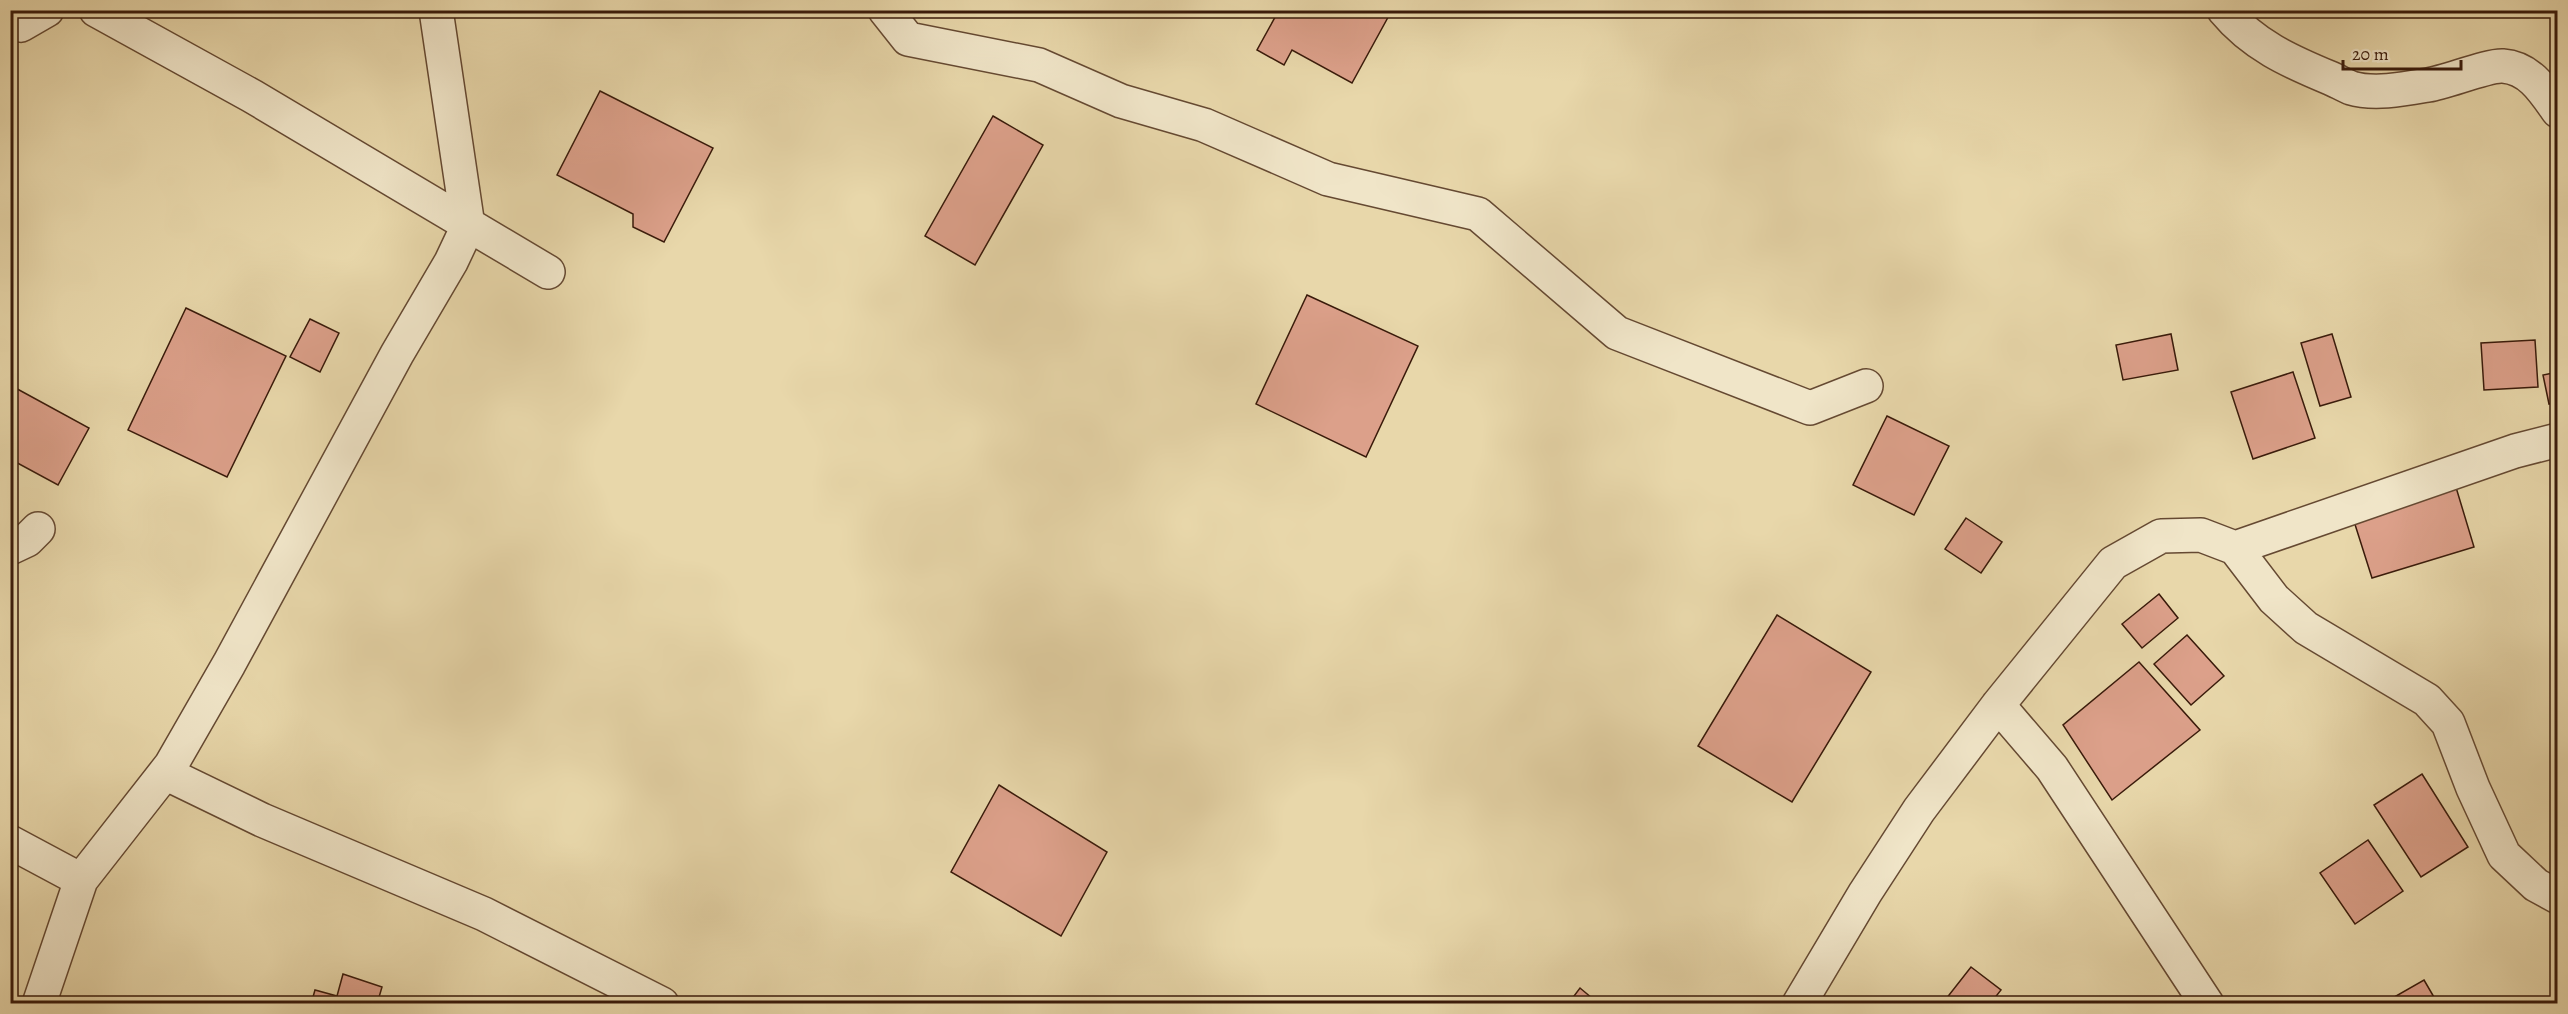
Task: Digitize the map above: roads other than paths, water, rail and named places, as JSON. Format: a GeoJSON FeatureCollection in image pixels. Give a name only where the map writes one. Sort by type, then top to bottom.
{"type":"FeatureCollection","features":[{"type":"Feature","properties":{"kind":"street"},"geometry":{"type":"LineString","coordinates":[[96,10],[252,96],[548,272]]}},
{"type":"Feature","properties":{"kind":"street"},"geometry":{"type":"LineString","coordinates":[[39,1004],[81,880],[165,773],[229,664],[397,354],[451,262],[468,226],[436,10]]}},
{"type":"Feature","properties":{"kind":"street"},"geometry":{"type":"LineString","coordinates":[[885,10],[908,39],[1039,65],[1121,102],[1204,125],[1328,179],[1478,214],[1617,333],[1810,408],[1866,386]]}},
{"type":"Feature","properties":{"kind":"street"},"geometry":{"type":"LineString","coordinates":[[2224,10],[2238,27],[2262,45],[2295,65],[2352,88],[2392,90],[2411,88],[2502,66],[2523,72],[2542,87],[2558,111]]}},
{"type":"Feature","properties":{"kind":"street"},"geometry":{"type":"LineString","coordinates":[[2235,548],[2515,452],[2558,440]]}},
{"type":"Feature","properties":{"kind":"street"},"geometry":{"type":"LineString","coordinates":[[10,548],[27,540],[38,529]]}},
{"type":"Feature","properties":{"kind":"street"},"geometry":{"type":"LineString","coordinates":[[1799,1004],[1865,893],[1913,819],[1998,705],[2113,563],[2161,536],[2201,535],[2235,548],[2274,599],[2306,628],[2427,700],[2448,723],[2473,788],[2504,855],[2536,885],[2558,897]]}},
{"type":"Feature","properties":{"kind":"street"},"geometry":{"type":"LineString","coordinates":[[1998,705],[2052,768],[2206,1004]]}},
{"type":"Feature","properties":{"kind":"street"},"geometry":{"type":"LineString","coordinates":[[165,773],[262,819],[484,914],[662,1004]]}},
{"type":"Feature","properties":{"kind":"street"},"geometry":{"type":"LineString","coordinates":[[10,842],[81,880]]}}]}
